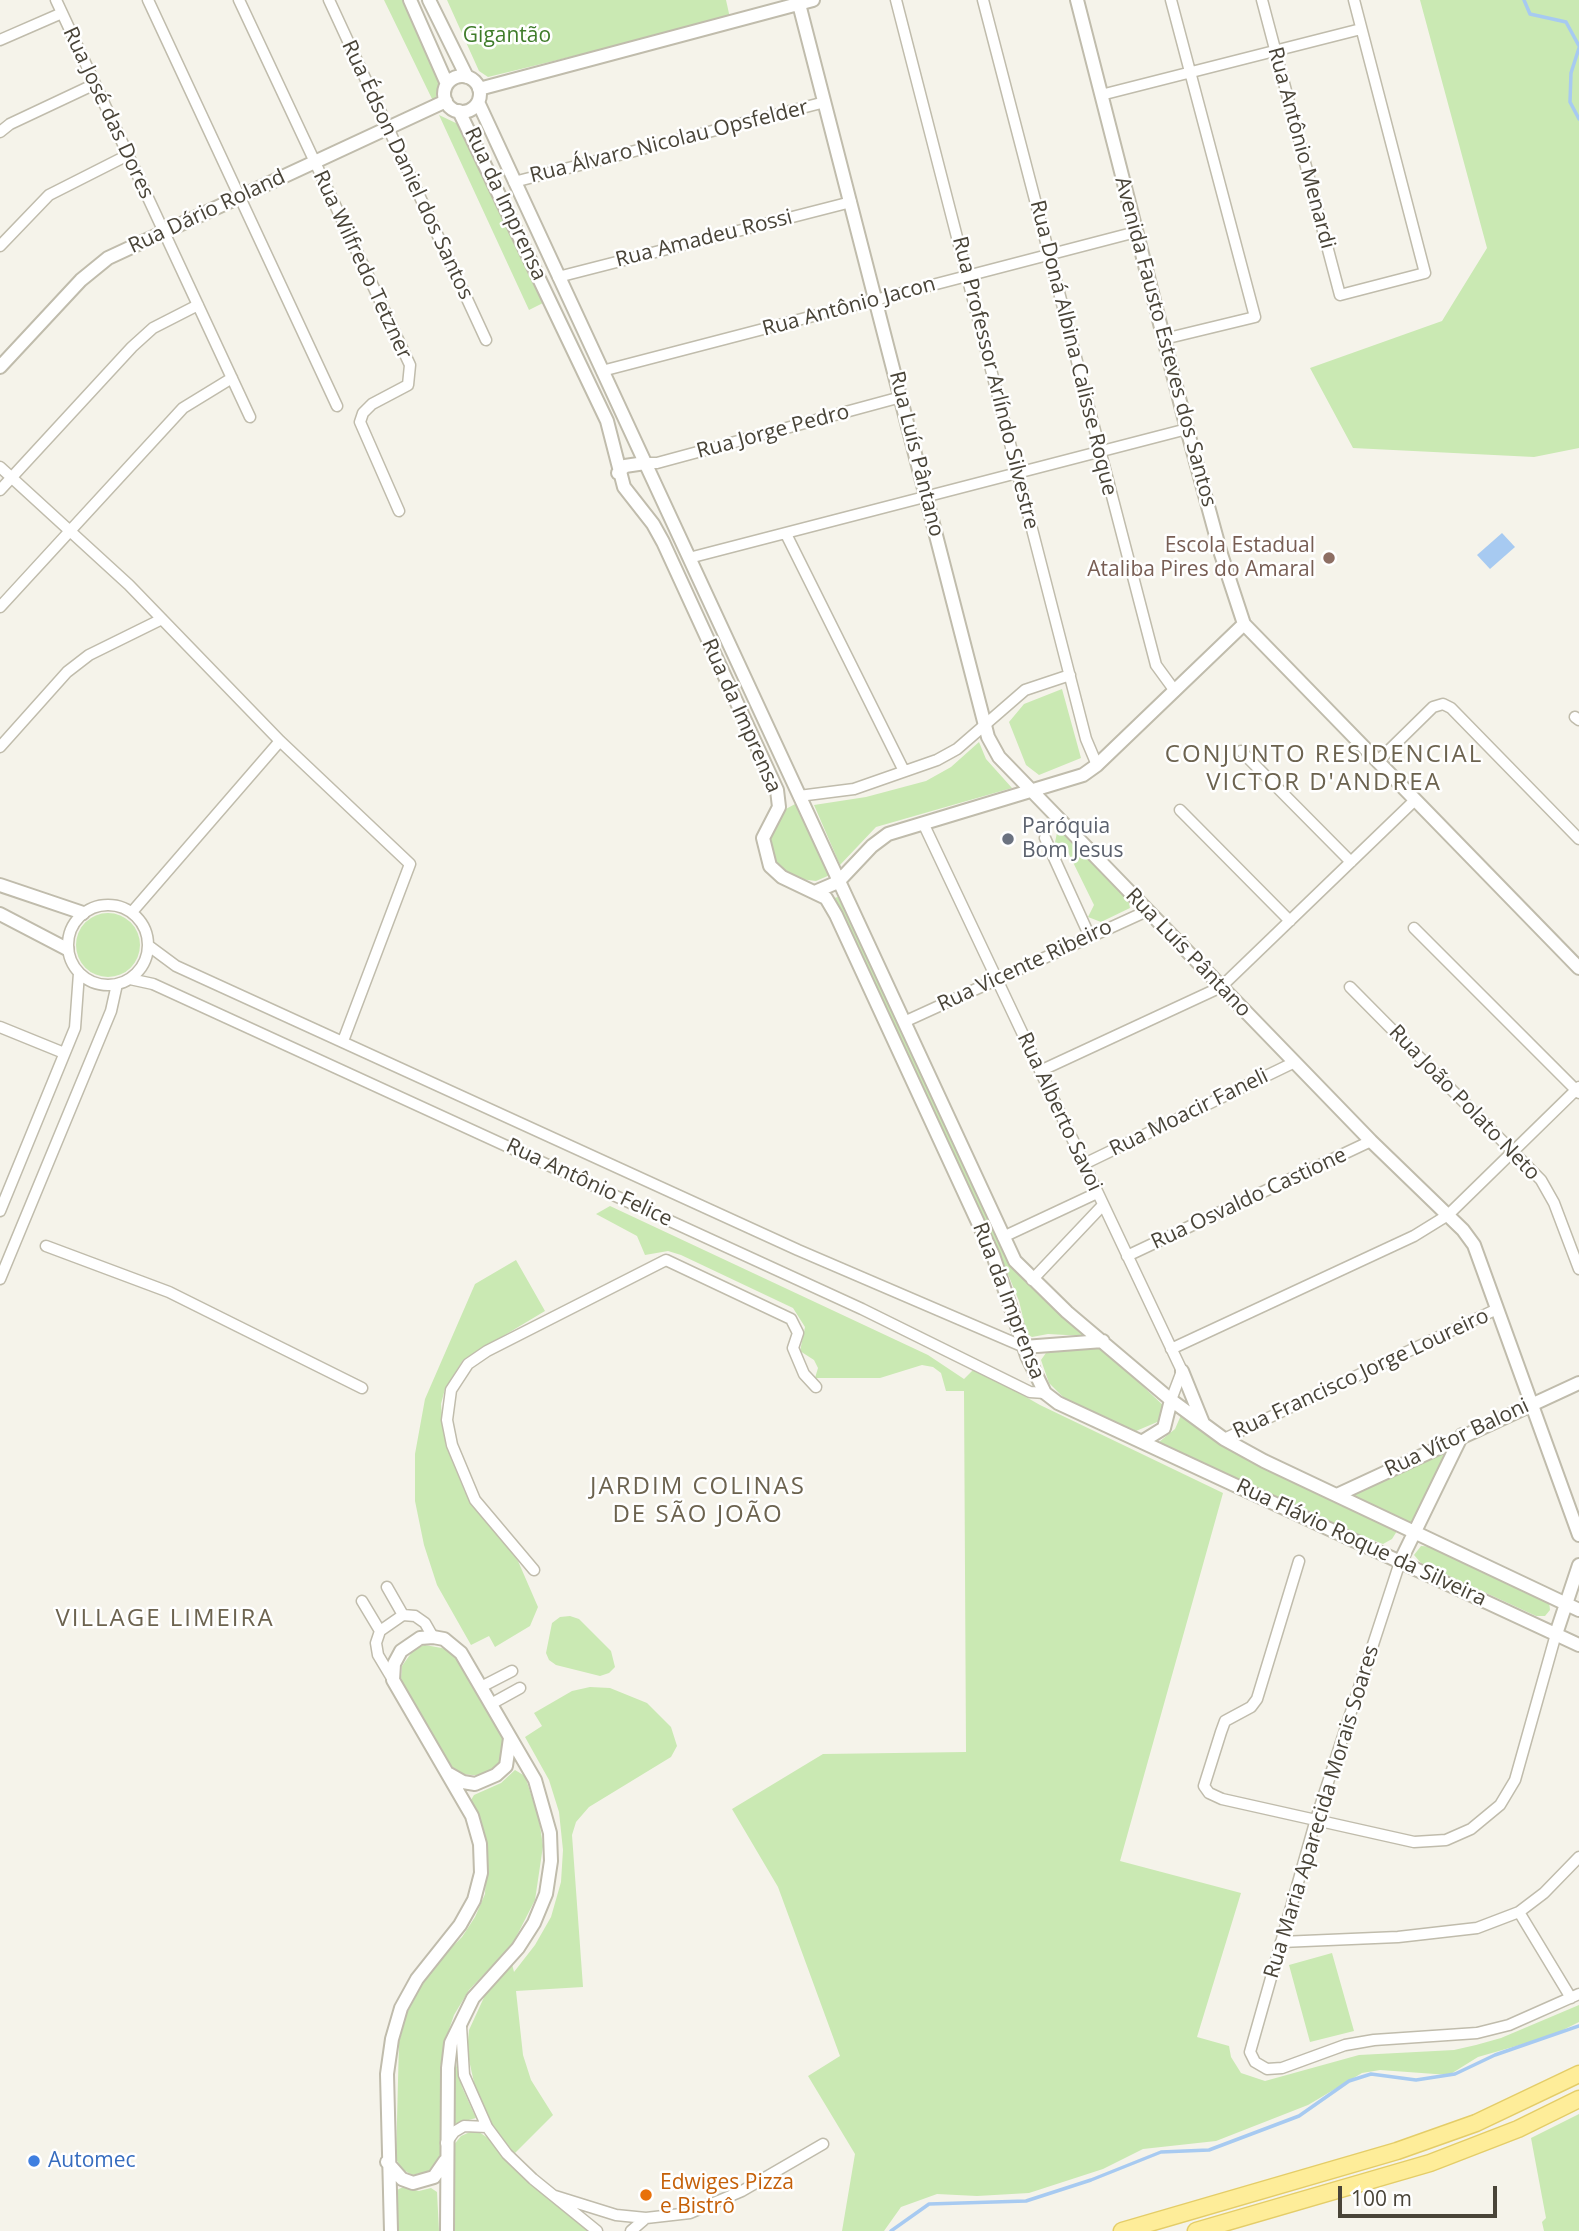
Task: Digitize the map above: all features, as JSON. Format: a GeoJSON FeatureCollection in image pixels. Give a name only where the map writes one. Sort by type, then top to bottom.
{"type":"FeatureCollection","features":[{"type":"Feature","properties":{"kind":"main road"},"geometry":{"type":"LineString","coordinates":[[1122,2231],[1397,2151],[1476,2123],[1579,2074]]}},
{"type":"Feature","properties":{"kind":"main road"},"geometry":{"type":"LineString","coordinates":[[1196,2231],[1430,2163],[1518,2129],[1579,2099]]}},
{"type":"Feature","properties":{"kind":"street","name":"Rua José das Dores"},"geometry":{"type":"LineString","coordinates":[[56,0],[250,416]]}},
{"type":"Feature","properties":{"kind":"street"},"geometry":{"type":"LineString","coordinates":[[148,0],[337,406]]}},
{"type":"Feature","properties":{"kind":"street","name":"Rua Wilfredo Tetzner"},"geometry":{"type":"LineString","coordinates":[[239,0],[410,365],[408,385],[372,404],[363,413],[360,422],[399,511]]}},
{"type":"Feature","properties":{"kind":"street","name":"Rua Édson Daniel dos Santos"},"geometry":{"type":"LineString","coordinates":[[329,0],[486,340]]}},
{"type":"Feature","properties":{"kind":"street"},"geometry":{"type":"LineString","coordinates":[[410,0],[447,84],[446,101]]}},
{"type":"Feature","properties":{"kind":"street","name":"Rua da Imprensa"},"geometry":{"type":"LineString","coordinates":[[429,0],[478,95],[514,182],[1015,1261],[1032,1280],[1171,1400]]}},
{"type":"Feature","properties":{"kind":"street"},"geometry":{"type":"LineString","coordinates":[[478,95],[813,0]]}},
{"type":"Feature","properties":{"kind":"street","name":"Rua Professor Arlíndo Silvestre"},"geometry":{"type":"LineString","coordinates":[[896,0],[1086,739],[1097,765]]}},
{"type":"Feature","properties":{"kind":"street","name":"Rua Doná Albina Calisse Roque"},"geometry":{"type":"LineString","coordinates":[[983,0],[1156,665],[1175,691]]}},
{"type":"Feature","properties":{"kind":"street","name":"Avenida Fausto Esteves dos Santos"},"geometry":{"type":"LineString","coordinates":[[1077,0],[1187,429],[1221,554],[1244,624],[1579,968]]}},
{"type":"Feature","properties":{"kind":"street"},"geometry":{"type":"LineString","coordinates":[[1164,339],[1255,317],[1171,0]]}},
{"type":"Feature","properties":{"kind":"street","name":"Rua Antônio Menardi"},"geometry":{"type":"LineString","coordinates":[[1262,0],[1340,295],[1425,273],[1362,29]]}},
{"type":"Feature","properties":{"kind":"street"},"geometry":{"type":"LineString","coordinates":[[1101,95],[1362,29],[1354,0]]}},
{"type":"Feature","properties":{"kind":"street","name":"Rua Luís Pântano"},"geometry":{"type":"LineString","coordinates":[[799,4],[985,724],[999,757],[1371,1141],[1448,1215],[1474,1245],[1579,1535]]}},
{"type":"Feature","properties":{"kind":"street"},"geometry":{"type":"LineString","coordinates":[[0,40],[62,13]]}},
{"type":"Feature","properties":{"kind":"street"},"geometry":{"type":"LineString","coordinates":[[447,84],[452,79],[467,77]]}},
{"type":"Feature","properties":{"kind":"street"},"geometry":{"type":"LineString","coordinates":[[0,132],[10,124],[95,84]]}},
{"type":"Feature","properties":{"kind":"street","name":"Rua da Imprensa"},"geometry":{"type":"LineString","coordinates":[[459,111],[473,107],[478,95]]}},
{"type":"Feature","properties":{"kind":"street","name":"Rua Dário Roland"},"geometry":{"type":"LineString","coordinates":[[0,367],[80,280],[108,258],[446,101]]}},
{"type":"Feature","properties":{"kind":"street","name":"Rua da Imprensa"},"geometry":{"type":"LineString","coordinates":[[446,101],[459,111],[607,421],[624,487],[653,524],[663,542],[777,790],[779,807],[763,838],[770,866],[796,885],[817,891],[826,898],[836,915],[993,1255],[1024,1347],[1045,1393],[1058,1403],[1143,1441]]}},
{"type":"Feature","properties":{"kind":"street","name":"Rua Álvaro Nicolau Opsfelder"},"geometry":{"type":"LineString","coordinates":[[514,182],[825,102]]}},
{"type":"Feature","properties":{"kind":"street"},"geometry":{"type":"LineString","coordinates":[[0,246],[49,195],[128,155]]}},
{"type":"Feature","properties":{"kind":"street","name":"Rua Amadeu Rossi"},"geometry":{"type":"LineString","coordinates":[[558,277],[851,202]]}},
{"type":"Feature","properties":{"kind":"street","name":"Rua Antônio Jacon"},"geometry":{"type":"LineString","coordinates":[[602,371],[1136,232]]}},
{"type":"Feature","properties":{"kind":"street"},"geometry":{"type":"LineString","coordinates":[[0,490],[132,347],[153,328],[198,305]]}},
{"type":"Feature","properties":{"kind":"street"},"geometry":{"type":"LineString","coordinates":[[0,607],[183,408],[232,378]]}},
{"type":"Feature","properties":{"kind":"street","name":"Rua Jorge Pedro"},"geometry":{"type":"LineString","coordinates":[[645,463],[657,463],[901,397]]}},
{"type":"Feature","properties":{"kind":"street"},"geometry":{"type":"LineString","coordinates":[[689,558],[1187,429]]}},
{"type":"Feature","properties":{"kind":"street"},"geometry":{"type":"LineString","coordinates":[[618,472],[635,463],[645,463]]}},
{"type":"Feature","properties":{"kind":"street"},"geometry":{"type":"LineString","coordinates":[[0,467],[105,564],[280,741],[410,864],[343,1041]]}},
{"type":"Feature","properties":{"kind":"street"},"geometry":{"type":"LineString","coordinates":[[786,534],[904,771]]}},
{"type":"Feature","properties":{"kind":"street"},"geometry":{"type":"LineString","coordinates":[[0,747],[67,672],[89,655],[162,620]]}},
{"type":"Feature","properties":{"kind":"street"},"geometry":{"type":"LineString","coordinates":[[817,891],[838,882],[872,846],[888,835],[1083,775],[1097,765],[1244,624]]}},
{"type":"Feature","properties":{"kind":"street"},"geometry":{"type":"LineString","coordinates":[[779,807],[799,796],[853,789],[937,760],[957,749],[1025,690],[1070,675]]}},
{"type":"Feature","properties":{"kind":"street"},"geometry":{"type":"LineString","coordinates":[[1377,762],[1433,707],[1443,704],[1451,708],[1579,839]]}},
{"type":"Feature","properties":{"kind":"street"},"geometry":{"type":"LineString","coordinates":[[132,912],[280,741]]}},
{"type":"Feature","properties":{"kind":"street"},"geometry":{"type":"LineString","coordinates":[[1241,751],[1351,862]]}},
{"type":"Feature","properties":{"kind":"street"},"geometry":{"type":"LineString","coordinates":[[1040,1071],[1221,987],[1414,801]]}},
{"type":"Feature","properties":{"kind":"street"},"geometry":{"type":"LineString","coordinates":[[1180,810],[1290,921]]}},
{"type":"Feature","properties":{"kind":"street","name":"Rua Alberto Savoi"},"geometry":{"type":"LineString","coordinates":[[924,825],[1182,1371]]}},
{"type":"Feature","properties":{"kind":"street"},"geometry":{"type":"LineString","coordinates":[[1045,838],[1090,937]]}},
{"type":"Feature","properties":{"kind":"street"},"geometry":{"type":"LineString","coordinates":[[0,885],[83,913]]}},
{"type":"Feature","properties":{"kind":"street"},"geometry":{"type":"LineString","coordinates":[[0,1211],[75,1028],[79,974],[67,949],[68,936],[83,913],[108,904],[132,912],[141,921],[149,946],[146,959],[130,979],[103,985],[79,974]]}},
{"type":"Feature","properties":{"kind":"street","name":"Rua Vicente Ribeiro"},"geometry":{"type":"LineString","coordinates":[[904,1022],[1147,911]]}},
{"type":"Feature","properties":{"kind":"street"},"geometry":{"type":"LineString","coordinates":[[0,914],[67,949]]}},
{"type":"Feature","properties":{"kind":"street"},"geometry":{"type":"LineString","coordinates":[[1171,1349],[1414,1236],[1448,1215],[1578,1090],[1414,928]]}},
{"type":"Feature","properties":{"kind":"street","name":"Rua Antônio Felice"},"geometry":{"type":"LineString","coordinates":[[149,946],[176,966],[798,1250],[1024,1347]]}},
{"type":"Feature","properties":{"kind":"street","name":"Rua Antônio Felice"},"geometry":{"type":"LineString","coordinates":[[130,979],[153,984],[862,1309],[1030,1392],[1045,1393]]}},
{"type":"Feature","properties":{"kind":"street"},"geometry":{"type":"LineString","coordinates":[[0,1279],[111,1011],[117,984]]}},
{"type":"Feature","properties":{"kind":"street","name":"Rua João Polato Neto"},"geometry":{"type":"LineString","coordinates":[[1350,986],[1541,1180],[1554,1203],[1579,1269]]}},
{"type":"Feature","properties":{"kind":"street"},"geometry":{"type":"LineString","coordinates":[[0,1027],[64,1053]]}},
{"type":"Feature","properties":{"kind":"street","name":"Rua Moacir Faneli"},"geometry":{"type":"LineString","coordinates":[[1084,1164],[1295,1062]]}},
{"type":"Feature","properties":{"kind":"street","name":"Rua Osvaldo Castione"},"geometry":{"type":"LineString","coordinates":[[1127,1256],[1371,1141]]}},
{"type":"Feature","properties":{"kind":"street"},"geometry":{"type":"LineString","coordinates":[[1003,1237],[1097,1193]]}},
{"type":"Feature","properties":{"kind":"street"},"geometry":{"type":"LineString","coordinates":[[1032,1280],[1103,1205]]}},
{"type":"Feature","properties":{"kind":"street"},"geometry":{"type":"LineString","coordinates":[[46,1246],[169,1292],[362,1388]]}},
{"type":"Feature","properties":{"kind":"street"},"geometry":{"type":"LineString","coordinates":[[534,1570],[475,1500],[460,1470],[447,1420],[447,1404],[458,1376],[487,1351],[650,1265],[666,1260],[791,1319],[798,1333],[793,1348],[804,1374],[816,1387]]}},
{"type":"Feature","properties":{"kind":"street","name":"Rua Francisco Jorge Loureiro"},"geometry":{"type":"LineString","coordinates":[[1224,1439],[1497,1309]]}},
{"type":"Feature","properties":{"kind":"street"},"geometry":{"type":"LineString","coordinates":[[1024,1347],[1103,1341]]}},
{"type":"Feature","properties":{"kind":"street"},"geometry":{"type":"LineString","coordinates":[[1143,1441],[1164,1428],[1182,1371]]}},
{"type":"Feature","properties":{"kind":"street"},"geometry":{"type":"LineString","coordinates":[[1182,1371],[1203,1424]]}},
{"type":"Feature","properties":{"kind":"street","name":"Rua Vítor Baloni"},"geometry":{"type":"LineString","coordinates":[[1337,1495],[1579,1383]]}},
{"type":"Feature","properties":{"kind":"street","name":"Rua Flávio Roque da Silveira"},"geometry":{"type":"LineString","coordinates":[[1171,1400],[1224,1439],[1413,1532],[1579,1609]]}},
{"type":"Feature","properties":{"kind":"street"},"geometry":{"type":"LineString","coordinates":[[1400,1562],[1462,1435]]}},
{"type":"Feature","properties":{"kind":"street","name":"Rua Flávio Roque da Silveira"},"geometry":{"type":"LineString","coordinates":[[1143,1441],[1579,1644]]}},
{"type":"Feature","properties":{"kind":"street"},"geometry":{"type":"LineString","coordinates":[[1299,1561],[1257,1699],[1251,1707],[1225,1721],[1204,1786],[1209,1793],[1222,1799],[1414,1842],[1446,1840],[1471,1829],[1500,1805],[1515,1780],[1556,1634],[1579,1565]]}},
{"type":"Feature","properties":{"kind":"street","name":"Rua Maria Aparecida Morais Soares"},"geometry":{"type":"LineString","coordinates":[[1400,1562],[1316,1819],[1250,2052],[1255,2062],[1267,2069],[1282,2068],[1345,2045],[1374,2040],[1477,2033],[1509,2025],[1575,1996]]}},
{"type":"Feature","properties":{"kind":"street"},"geometry":{"type":"LineString","coordinates":[[1545,1594],[1571,1585]]}},
{"type":"Feature","properties":{"kind":"street"},"geometry":{"type":"LineString","coordinates":[[387,1587],[403,1615]]}},
{"type":"Feature","properties":{"kind":"street"},"geometry":{"type":"LineString","coordinates":[[362,1601],[380,1631]]}},
{"type":"Feature","properties":{"kind":"street"},"geometry":{"type":"LineString","coordinates":[[391,2231],[387,2161],[387,2074],[401,2008],[417,1979],[460,1925],[474,1900],[481,1873],[480,1844],[472,1816],[378,1655],[376,1643],[380,1631],[403,1615],[415,1616],[433,1637]]}},
{"type":"Feature","properties":{"kind":"street"},"geometry":{"type":"LineString","coordinates":[[393,1680],[394,1664],[401,1651],[420,1638],[433,1637],[454,1644],[491,1704],[543,1802],[550,1847],[546,1894],[518,1948],[473,1998],[452,2043],[447,2068],[447,2231]]}},
{"type":"Feature","properties":{"kind":"street"},"geometry":{"type":"LineString","coordinates":[[481,1687],[512,1671]]}},
{"type":"Feature","properties":{"kind":"street"},"geometry":{"type":"LineString","coordinates":[[491,1704],[520,1688]]}},
{"type":"Feature","properties":{"kind":"street"},"geometry":{"type":"LineString","coordinates":[[448,1774],[463,1782],[475,1784],[496,1775],[506,1766],[510,1738]]}},
{"type":"Feature","properties":{"kind":"street"},"geometry":{"type":"LineString","coordinates":[[1282,1942],[1398,1937],[1477,1928],[1519,1912],[1544,1893],[1579,1857]]}},
{"type":"Feature","properties":{"kind":"street"},"geometry":{"type":"LineString","coordinates":[[1519,1912],[1575,1996]]}},
{"type":"Feature","properties":{"kind":"street"},"geometry":{"type":"LineString","coordinates":[[461,2019],[464,2075],[486,2127],[507,2154],[597,2231]]}},
{"type":"Feature","properties":{"kind":"street"},"geometry":{"type":"LineString","coordinates":[[446,2143],[464,2126],[486,2127]]}},
{"type":"Feature","properties":{"kind":"street"},"geometry":{"type":"LineString","coordinates":[[555,2196],[616,2215],[646,2218],[690,2214],[712,2206],[824,2144]]}},
{"type":"Feature","properties":{"kind":"street"},"geometry":{"type":"LineString","coordinates":[[387,2161],[402,2179],[413,2183],[434,2177],[446,2160]]}},
{"type":"Feature","properties":{"kind":"street"},"geometry":{"type":"LineString","coordinates":[[631,2231],[646,2218]]}},
{"type":"Feature","properties":{"kind":"green space"},"geometry":{"type":"Polygon","coordinates":[[[384,0],[404,0],[441,82],[434,103],[384,0]]]}},
{"type":"Feature","properties":{"kind":"green space","name":"Gigantão"},"geometry":{"type":"Polygon","coordinates":[[[447,0],[726,0],[730,18],[488,77],[479,71],[447,0]]]}},
{"type":"Feature","properties":{"kind":"green space"},"geometry":{"type":"Polygon","coordinates":[[[1420,0],[1579,0],[1579,448],[1534,457],[1353,448],[1310,368],[1442,321],[1487,248],[1420,0]]]}},
{"type":"Feature","properties":{"kind":"green space"},"geometry":{"type":"Polygon","coordinates":[[[439,115],[460,125],[543,303],[529,310],[439,115]]]}},
{"type":"Feature","properties":{"kind":"green space"},"geometry":{"type":"Polygon","coordinates":[[[1062,689],[1081,758],[1039,775],[1026,765],[1009,722],[1024,704],[1062,689]]]}},
{"type":"Feature","properties":{"kind":"green space"},"geometry":{"type":"Polygon","coordinates":[[[979,742],[986,759],[1012,788],[876,827],[840,865],[814,805],[866,797],[926,781],[951,767],[979,742]]]}},
{"type":"Feature","properties":{"kind":"green space"},"geometry":{"type":"Polygon","coordinates":[[[797,803],[830,875],[816,881],[792,878],[773,860],[769,838],[784,810],[797,803]]]}},
{"type":"Feature","properties":{"kind":"green space"},"geometry":{"type":"Polygon","coordinates":[[[1058,828],[1128,898],[1130,908],[1101,922],[1088,917],[1094,905],[1066,848],[1054,847],[1058,828]]]}},
{"type":"Feature","properties":{"kind":"green space"},"geometry":{"type":"Polygon","coordinates":[[[838,897],[1013,1267],[1084,1336],[1048,1334],[1032,1337],[1027,1334],[1019,1301],[998,1250],[834,898],[838,897]]]}},
{"type":"Feature","properties":{"kind":"green space"},"geometry":{"type":"Polygon","coordinates":[[[102,913],[114,913],[131,922],[138,933],[138,957],[131,968],[114,977],[102,977],[90,972],[81,963],[76,951],[76,939],[81,927],[90,918],[102,913]]]}},
{"type":"Feature","properties":{"kind":"green space"},"geometry":{"type":"Polygon","coordinates":[[[610,1206],[928,1355],[964,1379],[975,1368],[1040,1405],[1223,1493],[1120,1861],[1241,1893],[1197,2037],[1229,2046],[1231,2057],[1241,2073],[1265,2081],[1359,2055],[1454,2050],[1476,2045],[1501,2038],[1579,2005],[1579,2022],[1551,2036],[1478,2057],[1449,2075],[1380,2070],[1362,2073],[1308,2105],[1216,2141],[1143,2149],[1103,2169],[1029,2193],[977,2196],[937,2194],[901,2207],[884,2231],[842,2231],[855,2154],[808,2076],[840,2056],[778,1887],[732,1809],[823,1754],[966,1752],[964,1391],[946,1391],[941,1373],[933,1367],[922,1365],[880,1378],[815,1378],[818,1368],[814,1360],[800,1351],[805,1327],[793,1308],[681,1255],[668,1251],[645,1255],[637,1236],[596,1214],[610,1206]]]}},
{"type":"Feature","properties":{"kind":"green space"},"geometry":{"type":"Polygon","coordinates":[[[516,1260],[545,1311],[463,1360],[445,1389],[441,1404],[446,1446],[465,1492],[518,1561],[538,1607],[530,1626],[495,1647],[489,1636],[471,1645],[437,1585],[424,1545],[415,1501],[415,1454],[425,1399],[475,1284],[516,1260]]]}},
{"type":"Feature","properties":{"kind":"green space"},"geometry":{"type":"Polygon","coordinates":[[[1099,1345],[1166,1408],[1162,1420],[1136,1431],[1066,1400],[1049,1383],[1041,1360],[1048,1350],[1099,1345]]]}},
{"type":"Feature","properties":{"kind":"green space"},"geometry":{"type":"Polygon","coordinates":[[[1182,1413],[1387,1523],[1397,1531],[1392,1539],[1383,1544],[1288,1505],[1159,1442],[1175,1429],[1182,1413]]]}},
{"type":"Feature","properties":{"kind":"green space"},"geometry":{"type":"Polygon","coordinates":[[[1449,1447],[1411,1523],[1349,1495],[1449,1447]]]}},
{"type":"Feature","properties":{"kind":"green space"},"geometry":{"type":"Polygon","coordinates":[[[1421,1546],[1437,1547],[1549,1601],[1550,1610],[1545,1616],[1536,1616],[1421,1563],[1414,1555],[1421,1546]]]}},
{"type":"Feature","properties":{"kind":"green space"},"geometry":{"type":"Polygon","coordinates":[[[560,1617],[579,1619],[611,1651],[615,1667],[609,1673],[600,1676],[556,1665],[549,1660],[546,1653],[552,1623],[560,1617]]]}},
{"type":"Feature","properties":{"kind":"green space"},"geometry":{"type":"Polygon","coordinates":[[[425,1645],[447,1649],[455,1657],[503,1738],[505,1750],[501,1762],[484,1776],[461,1774],[450,1767],[405,1690],[401,1678],[402,1666],[414,1649],[425,1645]]]}},
{"type":"Feature","properties":{"kind":"green space"},"geometry":{"type":"Polygon","coordinates":[[[590,1687],[610,1688],[647,1703],[671,1727],[677,1746],[671,1757],[589,1807],[576,1822],[572,1835],[583,1987],[516,1991],[523,2055],[531,2080],[553,2115],[514,2154],[487,2117],[477,2096],[467,2051],[469,2030],[486,1993],[512,1964],[514,1972],[535,1945],[551,1917],[561,1882],[563,1850],[559,1812],[549,1780],[525,1737],[542,1726],[534,1713],[572,1691],[590,1687]]]}},
{"type":"Feature","properties":{"kind":"green space"},"geometry":{"type":"Polygon","coordinates":[[[515,1770],[525,1776],[539,1819],[543,1846],[535,1900],[512,1945],[469,1990],[454,2015],[444,2044],[440,2070],[440,2156],[431,2171],[412,2175],[402,2169],[396,2159],[399,2042],[407,2013],[421,1986],[437,1962],[462,1937],[485,1894],[487,1844],[471,1800],[474,1795],[501,1783],[515,1770]]]}},
{"type":"Feature","properties":{"kind":"green space"},"geometry":{"type":"Polygon","coordinates":[[[1332,1953],[1354,2031],[1310,2042],[1289,1965],[1332,1953]]]}},
{"type":"Feature","properties":{"kind":"green space"},"geometry":{"type":"Polygon","coordinates":[[[455,2060],[462,2087],[476,2118],[454,2124],[455,2060]]]}},
{"type":"Feature","properties":{"kind":"green space"},"geometry":{"type":"Polygon","coordinates":[[[1579,2114],[1579,2231],[1544,2231],[1542,2222],[1546,2218],[1531,2138],[1579,2114]]]}},
{"type":"Feature","properties":{"kind":"green space"},"geometry":{"type":"Polygon","coordinates":[[[479,2132],[488,2138],[519,2174],[588,2231],[452,2231],[453,2146],[461,2136],[479,2132]]]}},
{"type":"Feature","properties":{"kind":"green space"},"geometry":{"type":"Polygon","coordinates":[[[403,2187],[419,2191],[431,2188],[437,2192],[439,2231],[394,2231],[395,2191],[403,2187]]]}},
{"type":"Feature","properties":{"kind":"water"},"geometry":{"type":"Polygon","coordinates":[[[1502,533],[1515,547],[1490,569],[1477,555],[1502,533]]]}},
{"type":"Feature","properties":{"kind":"waterway"},"geometry":{"type":"LineString","coordinates":[[1524,0],[1530,14],[1566,22],[1579,46]]}},
{"type":"Feature","properties":{"kind":"waterway"},"geometry":{"type":"LineString","coordinates":[[1579,48],[1571,73],[1570,102],[1579,119]]}},
{"type":"Feature","properties":{"kind":"waterway"},"geometry":{"type":"LineString","coordinates":[[891,2231],[929,2204],[1026,2201],[1091,2180],[1161,2152],[1209,2150],[1299,2116],[1349,2081],[1371,2074],[1416,2080],[1455,2074],[1495,2055],[1579,2026]]}},
{"type":"Feature","properties":{"kind":"place","name":"Escola Estadual Ataliba Pires do Amaral"},"geometry":{"type":"Point","coordinates":[1329,558]}},
{"type":"Feature","properties":{"kind":"place","name":"Paróquia Bom Jesus"},"geometry":{"type":"Point","coordinates":[1008,839]}},
{"type":"Feature","properties":{"kind":"place","name":"Automec"},"geometry":{"type":"Point","coordinates":[34,2161]}},
{"type":"Feature","properties":{"kind":"place","name":"Edwiges Pizza e Bistrô"},"geometry":{"type":"Point","coordinates":[646,2195]}},
{"type":"Feature","properties":{"kind":"district","name":"CONJUNTO RESIDENCIAL VICTOR D'ANDREA"},"geometry":{"type":"Point","coordinates":[1324,769]}},
{"type":"Feature","properties":{"kind":"district","name":"JARDIM COLINAS DE SÃO JOÃO"},"geometry":{"type":"Point","coordinates":[698,1501]}},
{"type":"Feature","properties":{"kind":"district","name":"VILLAGE LIMEIRA"},"geometry":{"type":"Point","coordinates":[165,1619]}}]}
